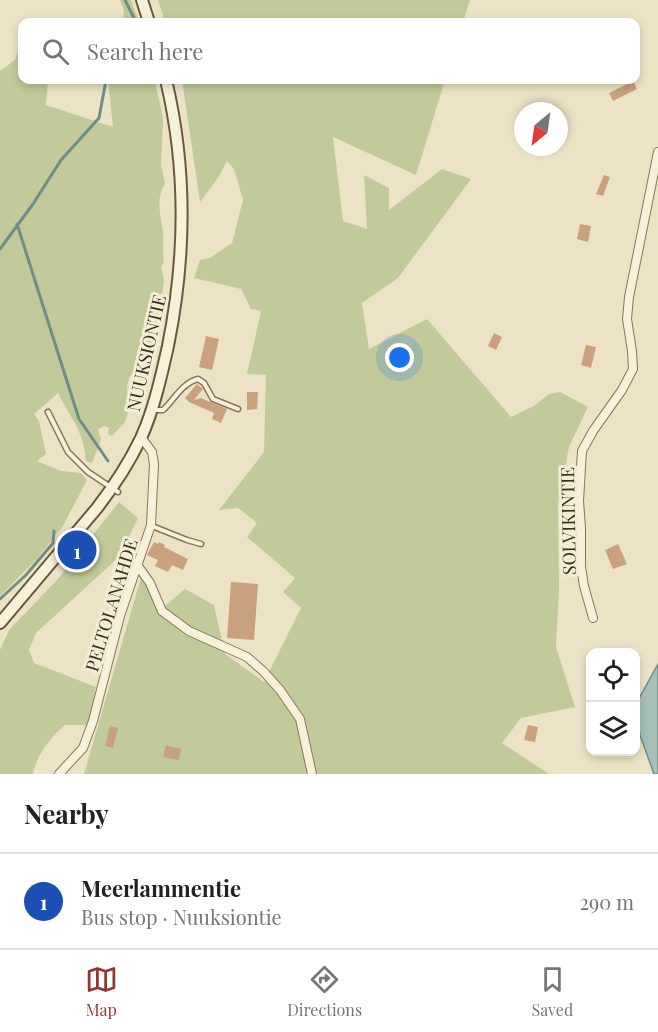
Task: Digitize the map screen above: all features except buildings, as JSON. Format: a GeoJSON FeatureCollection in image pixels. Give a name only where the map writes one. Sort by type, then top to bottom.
{"type":"FeatureCollection","features":[{"type":"Feature","properties":{"kind":"street"},"geometry":{"type":"LineString","coordinates":[[142,0],[148,18]]}},
{"type":"Feature","properties":{"kind":"street","name":"NUUKSIONTIE"},"geometry":{"type":"LineString","coordinates":[[0,623],[115,490],[141,437],[151,410],[171,330],[178,289],[182,227],[180,156],[167,84]]}},
{"type":"Feature","properties":{"kind":"street","name":"SOLVIKINTIE"},"geometry":{"type":"LineString","coordinates":[[594,618],[581,567],[579,501],[582,451],[633,369],[627,319],[629,297],[658,152]]}},
{"type":"Feature","properties":{"kind":"street","name":"PELTOLANAHDE"},"geometry":{"type":"LineString","coordinates":[[59,774],[83,748],[93,721],[120,616],[151,525],[154,464],[152,452],[141,437]]}},
{"type":"Feature","properties":{"kind":"street"},"geometry":{"type":"LineString","coordinates":[[138,566],[150,583],[162,611],[189,631],[247,657],[280,690],[300,719],[312,774]]}},
{"type":"Feature","properties":{"kind":"lane"},"geometry":{"type":"LineString","coordinates":[[151,410],[159,412],[163,410],[182,389],[198,379],[204,383],[213,399],[238,409]]}},
{"type":"Feature","properties":{"kind":"lane"},"geometry":{"type":"LineString","coordinates":[[48,412],[68,452],[88,472],[115,490]]}},
{"type":"Feature","properties":{"kind":"lane"},"geometry":{"type":"LineString","coordinates":[[151,525],[201,544]]}},
{"type":"Feature","properties":{"kind":"green space"},"geometry":{"type":"Polygon","coordinates":[[[120,0],[131,0],[138,18],[123,18],[124,11],[120,0]]]}},
{"type":"Feature","properties":{"kind":"green space"},"geometry":{"type":"Polygon","coordinates":[[[158,0],[470,0],[464,18],[164,18],[158,0]]]}},
{"type":"Feature","properties":{"kind":"green space"},"geometry":{"type":"Polygon","coordinates":[[[18,52],[18,84],[48,84],[46,105],[113,127],[108,84],[156,84],[163,119],[161,165],[165,184],[159,202],[163,232],[164,262],[161,266],[164,281],[157,332],[150,351],[129,378],[127,386],[129,410],[125,422],[112,436],[108,434],[109,428],[104,426],[98,429],[101,440],[92,463],[86,461],[80,433],[58,393],[34,414],[39,421],[46,454],[37,461],[61,471],[81,473],[87,480],[63,526],[36,560],[0,596],[0,71],[15,60],[18,52]]]}},
{"type":"Feature","properties":{"kind":"green space"},"geometry":{"type":"Polygon","coordinates":[[[183,84],[444,84],[416,175],[333,137],[343,221],[367,229],[364,175],[389,188],[389,210],[442,169],[471,179],[398,278],[362,303],[369,349],[427,319],[511,417],[534,406],[549,394],[560,392],[588,407],[569,447],[558,504],[559,587],[556,647],[575,707],[521,718],[502,743],[549,774],[84,774],[144,567],[165,606],[185,589],[214,605],[225,654],[264,682],[301,608],[283,592],[295,578],[247,537],[257,523],[238,508],[219,510],[264,452],[266,375],[247,374],[261,311],[251,309],[241,289],[194,278],[200,260],[210,258],[232,243],[243,200],[234,169],[227,161],[218,178],[200,202],[183,84]]]}},
{"type":"Feature","properties":{"kind":"green space"},"geometry":{"type":"Polygon","coordinates":[[[119,502],[138,518],[120,556],[36,633],[29,650],[34,663],[96,687],[88,725],[65,725],[45,747],[33,774],[0,774],[0,650],[9,630],[57,580],[119,502]]]}},
{"type":"Feature","properties":{"kind":"water"},"geometry":{"type":"Polygon","coordinates":[[[658,664],[658,774],[654,774],[640,735],[640,697],[658,664]]]}},
{"type":"Feature","properties":{"kind":"waterway"},"geometry":{"type":"LineString","coordinates":[[125,0],[134,18]]}},
{"type":"Feature","properties":{"kind":"waterway"},"geometry":{"type":"LineString","coordinates":[[0,249],[61,160],[99,118],[105,84]]}},
{"type":"Feature","properties":{"kind":"waterway"},"geometry":{"type":"LineString","coordinates":[[17,224],[79,419],[108,461]]}},
{"type":"Feature","properties":{"kind":"waterway"},"geometry":{"type":"LineString","coordinates":[[0,599],[26,575],[53,543],[54,531]]}},
{"type":"Feature","properties":{"kind":"place","name":"Meerlammentie"},"geometry":{"type":"Point","coordinates":[77,550]}}]}
